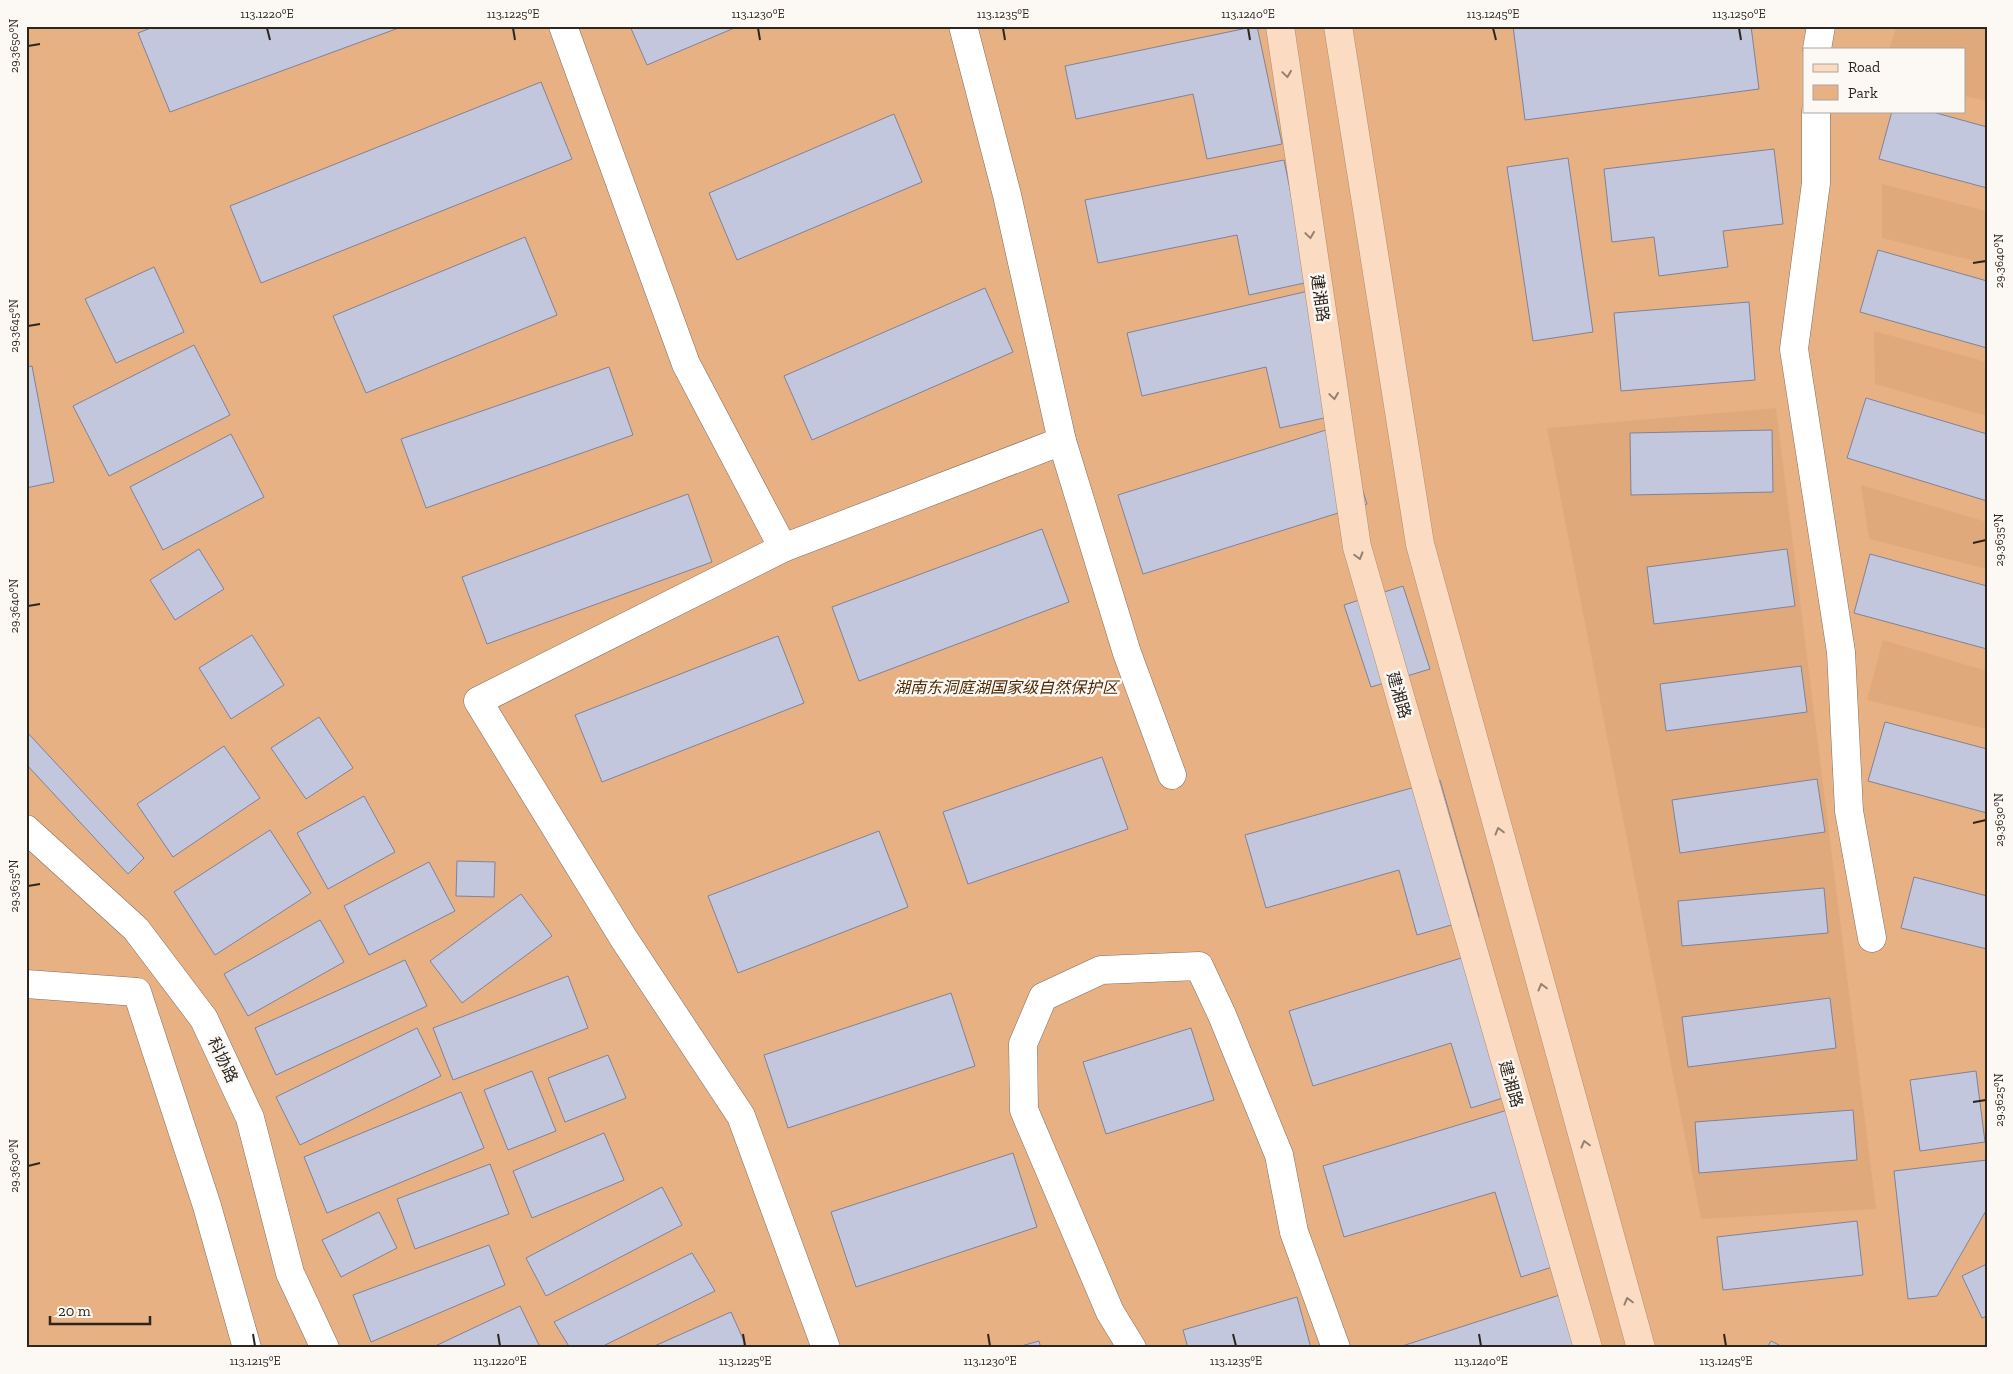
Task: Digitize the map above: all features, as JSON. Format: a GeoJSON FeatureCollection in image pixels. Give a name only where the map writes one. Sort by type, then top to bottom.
{"type":"FeatureCollection","features":[{"type":"Feature","properties":{"kind":"main road","name":"建湘路"},"geometry":{"type":"LineString","coordinates":[[1280,26],[1357,547],[1588,1348]]}},
{"type":"Feature","properties":{"kind":"main road"},"geometry":{"type":"LineString","coordinates":[[1338,26],[1420,544],[1641,1348]]}},
{"type":"Feature","properties":{"kind":"street"},"geometry":{"type":"LineString","coordinates":[[563,26],[686,364],[784,548]]}},
{"type":"Feature","properties":{"kind":"street"},"geometry":{"type":"LineString","coordinates":[[964,26],[1007,195],[1062,441],[1127,653],[1172,775]]}},
{"type":"Feature","properties":{"kind":"street"},"geometry":{"type":"LineString","coordinates":[[1817,48],[1821,26]]}},
{"type":"Feature","properties":{"kind":"street"},"geometry":{"type":"LineString","coordinates":[[1816,112],[1816,183],[1794,349],[1841,652],[1849,811],[1872,938]]}},
{"type":"Feature","properties":{"kind":"street"},"geometry":{"type":"LineString","coordinates":[[826,1348],[741,1116],[624,939],[478,701],[784,548],[1062,441]]}},
{"type":"Feature","properties":{"kind":"street","name":"科协路"},"geometry":{"type":"LineString","coordinates":[[26,829],[136,929],[204,1019],[250,1118],[290,1273],[325,1348]]}},
{"type":"Feature","properties":{"kind":"street"},"geometry":{"type":"LineString","coordinates":[[1132,1348],[1110,1312],[1024,1110],[1023,1044],[1044,996],[1101,970],[1198,966],[1222,1015],[1279,1155],[1294,1232],[1336,1348]]}},
{"type":"Feature","properties":{"kind":"street"},"geometry":{"type":"LineString","coordinates":[[26,984],[138,992],[207,1206],[247,1348]]}},
{"type":"Feature","properties":{"kind":"green space","name":"湖南东洞庭湖国家级自然保护区"},"geometry":{"type":"Polygon","coordinates":[[[26,26],[1987,26],[1987,1348],[26,1348],[26,26]]]}},
{"type":"Feature","properties":{"kind":"shaded area"},"geometry":{"type":"Polygon","coordinates":[[[1897,26],[1987,26],[1987,101],[1966,96],[1966,48],[1889,48],[1897,26]]]}},
{"type":"Feature","properties":{"kind":"shaded area"},"geometry":{"type":"Polygon","coordinates":[[[1882,184],[1987,211],[1987,264],[1882,238],[1882,184]]]}},
{"type":"Feature","properties":{"kind":"shaded area"},"geometry":{"type":"Polygon","coordinates":[[[1874,331],[1987,362],[1987,416],[1875,384],[1874,331]]]}},
{"type":"Feature","properties":{"kind":"shaded area"},"geometry":{"type":"Polygon","coordinates":[[[1776,408],[1876,1209],[1701,1219],[1547,428],[1776,408]]]}},
{"type":"Feature","properties":{"kind":"shaded area"},"geometry":{"type":"Polygon","coordinates":[[[1861,485],[1987,522],[1987,569],[1869,539],[1861,485]]]}},
{"type":"Feature","properties":{"kind":"shaded area"},"geometry":{"type":"Polygon","coordinates":[[[1883,640],[1987,671],[1987,729],[1867,700],[1883,640]]]}},
{"type":"Feature","properties":{"kind":"building"},"geometry":{"type":"Polygon","coordinates":[[[156,26],[404,26],[170,112],[138,33],[156,26]]]}},
{"type":"Feature","properties":{"kind":"building"},"geometry":{"type":"Polygon","coordinates":[[[630,26],[739,26],[647,65],[630,26]]]}},
{"type":"Feature","properties":{"kind":"building"},"geometry":{"type":"Polygon","coordinates":[[[1257,26],[1282,144],[1207,159],[1193,94],[1076,119],[1065,66],[1257,26]]]}},
{"type":"Feature","properties":{"kind":"building"},"geometry":{"type":"Polygon","coordinates":[[[1513,26],[1751,26],[1759,89],[1525,120],[1513,26]]]}},
{"type":"Feature","properties":{"kind":"building"},"geometry":{"type":"Polygon","coordinates":[[[541,82],[572,159],[261,283],[230,206],[541,82]]]}},
{"type":"Feature","properties":{"kind":"building"},"geometry":{"type":"Polygon","coordinates":[[[1892,112],[1933,112],[1987,127],[1987,188],[1879,159],[1892,112]]]}},
{"type":"Feature","properties":{"kind":"building"},"geometry":{"type":"Polygon","coordinates":[[[894,114],[922,182],[737,260],[709,193],[894,114]]]}},
{"type":"Feature","properties":{"kind":"building"},"geometry":{"type":"Polygon","coordinates":[[[1774,149],[1783,224],[1723,231],[1728,267],[1659,276],[1654,237],[1612,242],[1604,169],[1774,149]]]}},
{"type":"Feature","properties":{"kind":"building"},"geometry":{"type":"Polygon","coordinates":[[[1568,158],[1593,332],[1533,341],[1507,167],[1568,158]]]}},
{"type":"Feature","properties":{"kind":"building"},"geometry":{"type":"Polygon","coordinates":[[[1284,160],[1309,282],[1249,295],[1237,235],[1098,263],[1085,200],[1284,160]]]}},
{"type":"Feature","properties":{"kind":"building"},"geometry":{"type":"Polygon","coordinates":[[[525,237],[557,315],[366,393],[333,316],[525,237]]]}},
{"type":"Feature","properties":{"kind":"building"},"geometry":{"type":"Polygon","coordinates":[[[1878,250],[1987,281],[1987,348],[1860,312],[1878,250]]]}},
{"type":"Feature","properties":{"kind":"building"},"geometry":{"type":"Polygon","coordinates":[[[154,267],[184,332],[116,363],[85,299],[154,267]]]}},
{"type":"Feature","properties":{"kind":"building"},"geometry":{"type":"Polygon","coordinates":[[[985,288],[1013,352],[812,440],[784,376],[985,288]]]}},
{"type":"Feature","properties":{"kind":"building"},"geometry":{"type":"Polygon","coordinates":[[[1317,289],[1346,413],[1280,428],[1266,367],[1142,396],[1127,333],[1317,289]]]}},
{"type":"Feature","properties":{"kind":"building"},"geometry":{"type":"Polygon","coordinates":[[[1749,302],[1755,380],[1621,391],[1614,313],[1749,302]]]}},
{"type":"Feature","properties":{"kind":"building"},"geometry":{"type":"Polygon","coordinates":[[[194,345],[230,415],[109,476],[73,406],[194,345]]]}},
{"type":"Feature","properties":{"kind":"building"},"geometry":{"type":"Polygon","coordinates":[[[32,366],[54,482],[26,488],[26,367],[32,366]]]}},
{"type":"Feature","properties":{"kind":"building"},"geometry":{"type":"Polygon","coordinates":[[[609,367],[633,435],[426,508],[401,439],[609,367]]]}},
{"type":"Feature","properties":{"kind":"building"},"geometry":{"type":"Polygon","coordinates":[[[1866,398],[1987,434],[1987,501],[1847,458],[1866,398]]]}},
{"type":"Feature","properties":{"kind":"building"},"geometry":{"type":"Polygon","coordinates":[[[1342,425],[1367,504],[1143,574],[1118,495],[1342,425]]]}},
{"type":"Feature","properties":{"kind":"building"},"geometry":{"type":"Polygon","coordinates":[[[1772,430],[1773,492],[1631,495],[1630,433],[1772,430]]]}},
{"type":"Feature","properties":{"kind":"building"},"geometry":{"type":"Polygon","coordinates":[[[231,434],[264,497],[163,550],[130,487],[231,434]]]}},
{"type":"Feature","properties":{"kind":"building"},"geometry":{"type":"Polygon","coordinates":[[[688,494],[712,562],[487,644],[462,577],[688,494]]]}},
{"type":"Feature","properties":{"kind":"building"},"geometry":{"type":"Polygon","coordinates":[[[1042,529],[1069,602],[859,681],[832,607],[1042,529]]]}},
{"type":"Feature","properties":{"kind":"building"},"geometry":{"type":"Polygon","coordinates":[[[199,549],[224,589],[175,620],[150,580],[199,549]]]}},
{"type":"Feature","properties":{"kind":"building"},"geometry":{"type":"Polygon","coordinates":[[[1787,549],[1795,606],[1654,624],[1647,567],[1787,549]]]}},
{"type":"Feature","properties":{"kind":"building"},"geometry":{"type":"Polygon","coordinates":[[[1870,554],[1987,586],[1987,649],[1854,613],[1870,554]]]}},
{"type":"Feature","properties":{"kind":"building"},"geometry":{"type":"Polygon","coordinates":[[[1403,586],[1430,669],[1371,687],[1344,605],[1403,586]]]}},
{"type":"Feature","properties":{"kind":"building"},"geometry":{"type":"Polygon","coordinates":[[[252,635],[284,685],[231,719],[199,668],[252,635]]]}},
{"type":"Feature","properties":{"kind":"building"},"geometry":{"type":"Polygon","coordinates":[[[778,636],[804,703],[602,782],[575,715],[778,636]]]}},
{"type":"Feature","properties":{"kind":"building"},"geometry":{"type":"Polygon","coordinates":[[[1801,666],[1807,712],[1666,731],[1660,684],[1801,666]]]}},
{"type":"Feature","properties":{"kind":"building"},"geometry":{"type":"Polygon","coordinates":[[[319,717],[353,768],[306,799],[271,748],[319,717]]]}},
{"type":"Feature","properties":{"kind":"building"},"geometry":{"type":"Polygon","coordinates":[[[1885,722],[1987,749],[1987,813],[1868,781],[1885,722]]]}},
{"type":"Feature","properties":{"kind":"building"},"geometry":{"type":"Polygon","coordinates":[[[26,731],[144,858],[128,874],[26,764],[26,731]]]}},
{"type":"Feature","properties":{"kind":"building"},"geometry":{"type":"Polygon","coordinates":[[[224,746],[260,798],[173,857],[137,804],[224,746]]]}},
{"type":"Feature","properties":{"kind":"building"},"geometry":{"type":"Polygon","coordinates":[[[1102,757],[1128,829],[968,884],[943,812],[1102,757]]]}},
{"type":"Feature","properties":{"kind":"building"},"geometry":{"type":"Polygon","coordinates":[[[1817,779],[1825,832],[1680,853],[1672,800],[1817,779]]]}},
{"type":"Feature","properties":{"kind":"building"},"geometry":{"type":"Polygon","coordinates":[[[1440,780],[1479,917],[1417,935],[1399,870],[1266,908],[1245,835],[1440,780]]]}},
{"type":"Feature","properties":{"kind":"building"},"geometry":{"type":"Polygon","coordinates":[[[364,796],[395,852],[328,889],[297,833],[364,796]]]}},
{"type":"Feature","properties":{"kind":"building"},"geometry":{"type":"Polygon","coordinates":[[[270,830],[311,893],[215,955],[174,892],[270,830]]]}},
{"type":"Feature","properties":{"kind":"building"},"geometry":{"type":"Polygon","coordinates":[[[879,831],[908,907],[738,973],[708,896],[879,831]]]}},
{"type":"Feature","properties":{"kind":"building"},"geometry":{"type":"Polygon","coordinates":[[[457,861],[495,862],[494,897],[456,896],[457,861]]]}},
{"type":"Feature","properties":{"kind":"building"},"geometry":{"type":"Polygon","coordinates":[[[429,862],[455,911],[369,955],[344,906],[429,862]]]}},
{"type":"Feature","properties":{"kind":"building"},"geometry":{"type":"Polygon","coordinates":[[[1914,877],[1987,896],[1987,949],[1901,928],[1914,877]]]}},
{"type":"Feature","properties":{"kind":"building"},"geometry":{"type":"Polygon","coordinates":[[[1824,888],[1828,933],[1682,946],[1678,901],[1824,888]]]}},
{"type":"Feature","properties":{"kind":"building"},"geometry":{"type":"Polygon","coordinates":[[[521,894],[552,936],[462,1003],[430,961],[521,894]]]}},
{"type":"Feature","properties":{"kind":"building"},"geometry":{"type":"Polygon","coordinates":[[[320,920],[344,962],[248,1016],[224,974],[320,920]]]}},
{"type":"Feature","properties":{"kind":"building"},"geometry":{"type":"Polygon","coordinates":[[[1481,952],[1525,1091],[1471,1108],[1451,1043],[1313,1086],[1289,1011],[1481,952]]]}},
{"type":"Feature","properties":{"kind":"building"},"geometry":{"type":"Polygon","coordinates":[[[405,960],[427,1006],[276,1075],[255,1028],[405,960]]]}},
{"type":"Feature","properties":{"kind":"building"},"geometry":{"type":"Polygon","coordinates":[[[568,976],[588,1028],[453,1080],[433,1028],[568,976]]]}},
{"type":"Feature","properties":{"kind":"building"},"geometry":{"type":"Polygon","coordinates":[[[951,993],[975,1066],[788,1128],[764,1055],[951,993]]]}},
{"type":"Feature","properties":{"kind":"building"},"geometry":{"type":"Polygon","coordinates":[[[1830,998],[1836,1048],[1688,1067],[1682,1017],[1830,998]]]}},
{"type":"Feature","properties":{"kind":"building"},"geometry":{"type":"Polygon","coordinates":[[[417,1028],[441,1076],[300,1145],[276,1097],[417,1028]]]}},
{"type":"Feature","properties":{"kind":"building"},"geometry":{"type":"Polygon","coordinates":[[[1191,1028],[1214,1100],[1106,1134],[1083,1062],[1191,1028]]]}},
{"type":"Feature","properties":{"kind":"building"},"geometry":{"type":"Polygon","coordinates":[[[608,1055],[626,1098],[565,1122],[548,1078],[608,1055]]]}},
{"type":"Feature","properties":{"kind":"building"},"geometry":{"type":"Polygon","coordinates":[[[532,1071],[556,1131],[508,1150],[484,1090],[532,1071]]]}},
{"type":"Feature","properties":{"kind":"building"},"geometry":{"type":"Polygon","coordinates":[[[1976,1071],[1985,1142],[1920,1151],[1910,1080],[1976,1071]]]}},
{"type":"Feature","properties":{"kind":"building"},"geometry":{"type":"Polygon","coordinates":[[[461,1092],[484,1148],[327,1213],[304,1157],[461,1092]]]}},
{"type":"Feature","properties":{"kind":"building"},"geometry":{"type":"Polygon","coordinates":[[[1524,1105],[1571,1261],[1521,1277],[1495,1192],[1344,1237],[1323,1166],[1524,1105]]]}},
{"type":"Feature","properties":{"kind":"building"},"geometry":{"type":"Polygon","coordinates":[[[1853,1110],[1857,1160],[1699,1173],[1695,1122],[1853,1110]]]}},
{"type":"Feature","properties":{"kind":"building"},"geometry":{"type":"Polygon","coordinates":[[[604,1133],[624,1180],[532,1218],[513,1171],[604,1133]]]}},
{"type":"Feature","properties":{"kind":"building"},"geometry":{"type":"Polygon","coordinates":[[[1013,1153],[1037,1227],[856,1287],[831,1212],[1013,1153]]]}},
{"type":"Feature","properties":{"kind":"building"},"geometry":{"type":"Polygon","coordinates":[[[1987,1160],[1987,1209],[1937,1296],[1908,1299],[1894,1171],[1987,1160]]]}},
{"type":"Feature","properties":{"kind":"building"},"geometry":{"type":"Polygon","coordinates":[[[490,1164],[509,1214],[415,1249],[397,1199],[490,1164]]]}},
{"type":"Feature","properties":{"kind":"building"},"geometry":{"type":"Polygon","coordinates":[[[662,1187],[682,1225],[546,1296],[526,1258],[662,1187]]]}},
{"type":"Feature","properties":{"kind":"building"},"geometry":{"type":"Polygon","coordinates":[[[379,1212],[397,1248],[341,1277],[322,1240],[379,1212]]]}},
{"type":"Feature","properties":{"kind":"building"},"geometry":{"type":"Polygon","coordinates":[[[1857,1221],[1863,1275],[1723,1290],[1717,1237],[1857,1221]]]}},
{"type":"Feature","properties":{"kind":"building"},"geometry":{"type":"Polygon","coordinates":[[[489,1245],[505,1285],[371,1342],[353,1295],[489,1245]]]}},
{"type":"Feature","properties":{"kind":"building"},"geometry":{"type":"Polygon","coordinates":[[[692,1253],[715,1291],[599,1348],[570,1348],[554,1322],[692,1253]]]}},
{"type":"Feature","properties":{"kind":"building"},"geometry":{"type":"Polygon","coordinates":[[[1987,1264],[1987,1316],[1982,1318],[1962,1276],[1987,1264]]]}},
{"type":"Feature","properties":{"kind":"building"},"geometry":{"type":"Polygon","coordinates":[[[1572,1291],[1591,1348],[1396,1348],[1572,1291]]]}},
{"type":"Feature","properties":{"kind":"building"},"geometry":{"type":"Polygon","coordinates":[[[1297,1297],[1311,1348],[1188,1348],[1183,1330],[1297,1297]]]}},
{"type":"Feature","properties":{"kind":"building"},"geometry":{"type":"Polygon","coordinates":[[[520,1306],[539,1345],[533,1348],[431,1348],[520,1306]]]}},
{"type":"Feature","properties":{"kind":"building"},"geometry":{"type":"Polygon","coordinates":[[[731,1312],[747,1348],[650,1348],[731,1312]]]}},
{"type":"Feature","properties":{"kind":"building"},"geometry":{"type":"Polygon","coordinates":[[[1039,1341],[1041,1348],[1014,1348],[1039,1341]]]}},
{"type":"Feature","properties":{"kind":"building"},"geometry":{"type":"Polygon","coordinates":[[[1771,1341],[1785,1348],[1767,1348],[1771,1341]]]}}]}
